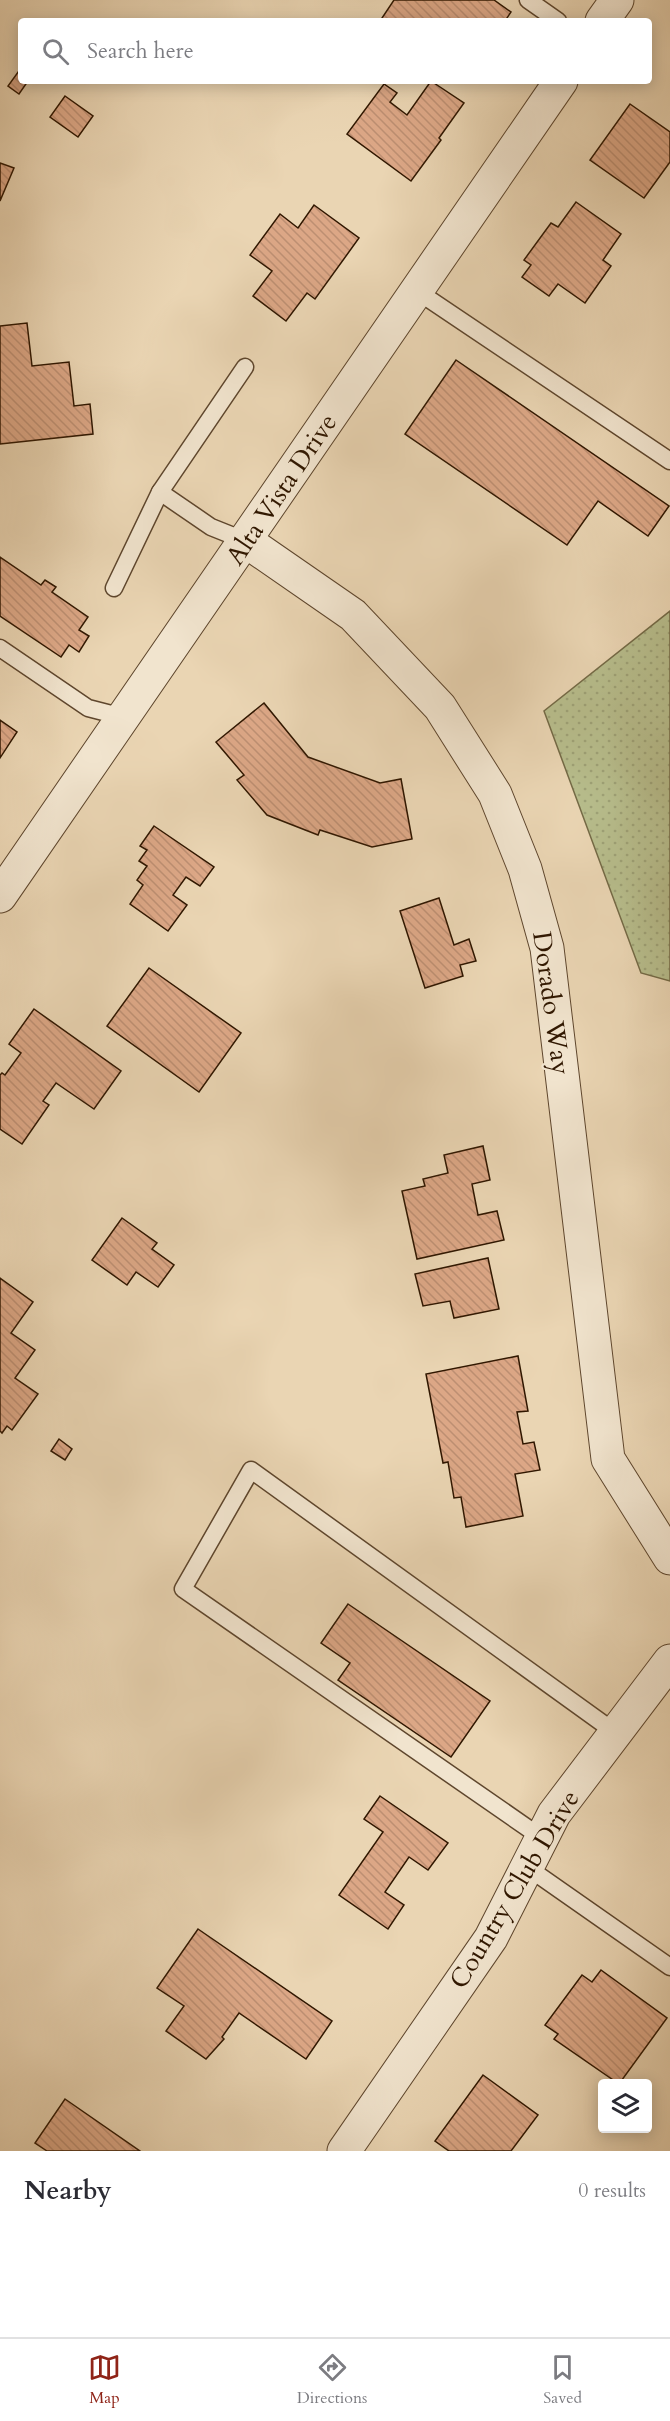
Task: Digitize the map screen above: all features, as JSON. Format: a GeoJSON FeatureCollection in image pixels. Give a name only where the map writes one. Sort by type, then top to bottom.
{"type":"FeatureCollection","features":[{"type":"Feature","properties":{"kind":"street"},"geometry":{"type":"LineString","coordinates":[[604,18],[617,0]]}},
{"type":"Feature","properties":{"kind":"street","name":"Alta Vista Drive"},"geometry":{"type":"LineString","coordinates":[[0,896],[559,84]]}},
{"type":"Feature","properties":{"kind":"street","name":"Dorado Way"},"geometry":{"type":"LineString","coordinates":[[246,541],[353,615],[440,707],[495,794],[525,869],[547,948],[608,1459],[670,1558]]}},
{"type":"Feature","properties":{"kind":"street","name":"Country Club Drive"},"geometry":{"type":"LineString","coordinates":[[344,2151],[491,1938],[554,1814],[670,1661]]}},
{"type":"Feature","properties":{"kind":"lane"},"geometry":{"type":"LineString","coordinates":[[528,0],[554,18]]}},
{"type":"Feature","properties":{"kind":"lane"},"geometry":{"type":"LineString","coordinates":[[417,291],[670,461]]}},
{"type":"Feature","properties":{"kind":"lane"},"geometry":{"type":"LineString","coordinates":[[114,588],[160,492],[245,367]]}},
{"type":"Feature","properties":{"kind":"lane"},"geometry":{"type":"LineString","coordinates":[[160,492],[211,528],[246,541]]}},
{"type":"Feature","properties":{"kind":"lane"},"geometry":{"type":"LineString","coordinates":[[0,648],[88,708],[123,717]]}},
{"type":"Feature","properties":{"kind":"lane"},"geometry":{"type":"LineString","coordinates":[[542,1838],[183,1589],[251,1470],[616,1733]]}},
{"type":"Feature","properties":{"kind":"lane"},"geometry":{"type":"LineString","coordinates":[[527,1867],[670,1967]]}},
{"type":"Feature","properties":{"kind":"green space"},"geometry":{"type":"Polygon","coordinates":[[[670,611],[670,981],[641,973],[544,711],[670,611]]]}},
{"type":"Feature","properties":{"kind":"building"},"geometry":{"type":"Polygon","coordinates":[[[394,0],[494,0],[511,12],[507,18],[382,18],[394,0]]]}},
{"type":"Feature","properties":{"kind":"building"},"geometry":{"type":"Polygon","coordinates":[[[18,72],[18,84],[26,84],[19,94],[8,86],[18,72]]]}},
{"type":"Feature","properties":{"kind":"building"},"geometry":{"type":"Polygon","coordinates":[[[384,84],[397,93],[390,102],[407,115],[429,84],[436,84],[464,103],[411,181],[347,134],[384,84]]]}},
{"type":"Feature","properties":{"kind":"building"},"geometry":{"type":"Polygon","coordinates":[[[65,96],[93,116],[78,137],[50,117],[65,96]]]}},
{"type":"Feature","properties":{"kind":"building"},"geometry":{"type":"Polygon","coordinates":[[[630,104],[670,132],[670,162],[644,198],[590,160],[630,104]]]}},
{"type":"Feature","properties":{"kind":"building"},"geometry":{"type":"Polygon","coordinates":[[[0,163],[14,168],[0,201],[0,163]]]}},
{"type":"Feature","properties":{"kind":"building"},"geometry":{"type":"Polygon","coordinates":[[[576,202],[621,234],[603,260],[611,266],[585,303],[558,284],[549,296],[522,277],[531,265],[524,260],[551,223],[558,227],[576,202]]]}},
{"type":"Feature","properties":{"kind":"building"},"geometry":{"type":"Polygon","coordinates":[[[314,205],[359,238],[315,299],[307,293],[286,321],[253,296],[272,271],[250,255],[280,214],[298,228],[314,205]]]}},
{"type":"Feature","properties":{"kind":"building"},"geometry":{"type":"Polygon","coordinates":[[[27,323],[32,366],[69,362],[74,406],[90,404],[93,434],[0,444],[0,326],[27,323]]]}},
{"type":"Feature","properties":{"kind":"building"},"geometry":{"type":"Polygon","coordinates":[[[456,360],[669,506],[648,536],[598,501],[567,545],[405,434],[456,360]]]}},
{"type":"Feature","properties":{"kind":"building"},"geometry":{"type":"Polygon","coordinates":[[[0,557],[41,585],[45,580],[56,587],[52,592],[88,617],[79,630],[89,636],[79,652],[69,645],[61,657],[0,616],[0,557]]]}},
{"type":"Feature","properties":{"kind":"building"},"geometry":{"type":"Polygon","coordinates":[[[264,703],[308,757],[380,783],[401,779],[412,839],[372,847],[320,830],[318,835],[267,815],[237,780],[244,775],[216,742],[264,703]]]}},
{"type":"Feature","properties":{"kind":"building"},"geometry":{"type":"Polygon","coordinates":[[[0,720],[17,732],[0,758],[0,720]]]}},
{"type":"Feature","properties":{"kind":"building"},"geometry":{"type":"Polygon","coordinates":[[[154,826],[214,867],[200,886],[186,877],[173,895],[187,905],[168,931],[130,904],[143,885],[137,880],[147,866],[139,861],[147,850],[140,846],[154,826]]]}},
{"type":"Feature","properties":{"kind":"building"},"geometry":{"type":"Polygon","coordinates":[[[439,898],[454,945],[469,939],[476,961],[460,965],[463,976],[425,988],[400,911],[439,898]]]}},
{"type":"Feature","properties":{"kind":"building"},"geometry":{"type":"Polygon","coordinates":[[[149,968],[241,1033],[199,1092],[107,1026],[149,968]]]}},
{"type":"Feature","properties":{"kind":"building"},"geometry":{"type":"Polygon","coordinates":[[[34,1009],[121,1071],[94,1109],[56,1083],[43,1101],[49,1105],[22,1144],[0,1129],[0,1075],[2,1073],[5,1075],[21,1053],[9,1044],[34,1009]]]}},
{"type":"Feature","properties":{"kind":"building"},"geometry":{"type":"Polygon","coordinates":[[[483,1146],[490,1180],[472,1184],[478,1215],[497,1211],[504,1240],[417,1259],[402,1191],[425,1186],[423,1179],[448,1173],[444,1155],[483,1146]]]}},
{"type":"Feature","properties":{"kind":"building"},"geometry":{"type":"Polygon","coordinates":[[[122,1218],[157,1243],[152,1249],[174,1265],[158,1287],[136,1272],[127,1285],[92,1260],[122,1218]]]}},
{"type":"Feature","properties":{"kind":"building"},"geometry":{"type":"Polygon","coordinates":[[[488,1258],[499,1309],[454,1318],[450,1301],[423,1306],[415,1274],[488,1258]]]}},
{"type":"Feature","properties":{"kind":"building"},"geometry":{"type":"Polygon","coordinates":[[[0,1278],[33,1302],[11,1333],[35,1350],[15,1378],[38,1394],[12,1430],[7,1426],[2,1433],[0,1431],[0,1278]]]}},
{"type":"Feature","properties":{"kind":"building"},"geometry":{"type":"Polygon","coordinates":[[[518,1356],[528,1411],[517,1412],[523,1444],[534,1442],[540,1470],[515,1474],[523,1516],[466,1527],[461,1497],[454,1498],[448,1462],[443,1463],[426,1374],[518,1356]]]}},
{"type":"Feature","properties":{"kind":"building"},"geometry":{"type":"Polygon","coordinates":[[[59,1439],[72,1449],[65,1460],[51,1451],[59,1439]]]}},
{"type":"Feature","properties":{"kind":"building"},"geometry":{"type":"Polygon","coordinates":[[[348,1604],[490,1701],[451,1757],[338,1680],[350,1663],[321,1643],[348,1604]]]}},
{"type":"Feature","properties":{"kind":"building"},"geometry":{"type":"Polygon","coordinates":[[[380,1796],[448,1843],[428,1870],[409,1857],[385,1892],[404,1905],[388,1929],[339,1895],[383,1832],[364,1819],[380,1796]]]}},
{"type":"Feature","properties":{"kind":"building"},"geometry":{"type":"Polygon","coordinates":[[[198,1929],[332,2021],[306,2059],[239,2013],[222,2037],[224,2039],[206,2059],[166,2031],[184,2006],[157,1988],[198,1929]]]}},
{"type":"Feature","properties":{"kind":"building"},"geometry":{"type":"Polygon","coordinates":[[[601,1970],[667,2018],[623,2079],[612,2079],[554,2039],[558,2034],[545,2025],[582,1975],[592,1982],[601,1970]]]}},
{"type":"Feature","properties":{"kind":"building"},"geometry":{"type":"Polygon","coordinates":[[[483,2075],[538,2115],[511,2151],[449,2151],[435,2141],[483,2075]]]}},
{"type":"Feature","properties":{"kind":"building"},"geometry":{"type":"Polygon","coordinates":[[[65,2099],[140,2151],[47,2151],[35,2143],[65,2099]]]}}]}
